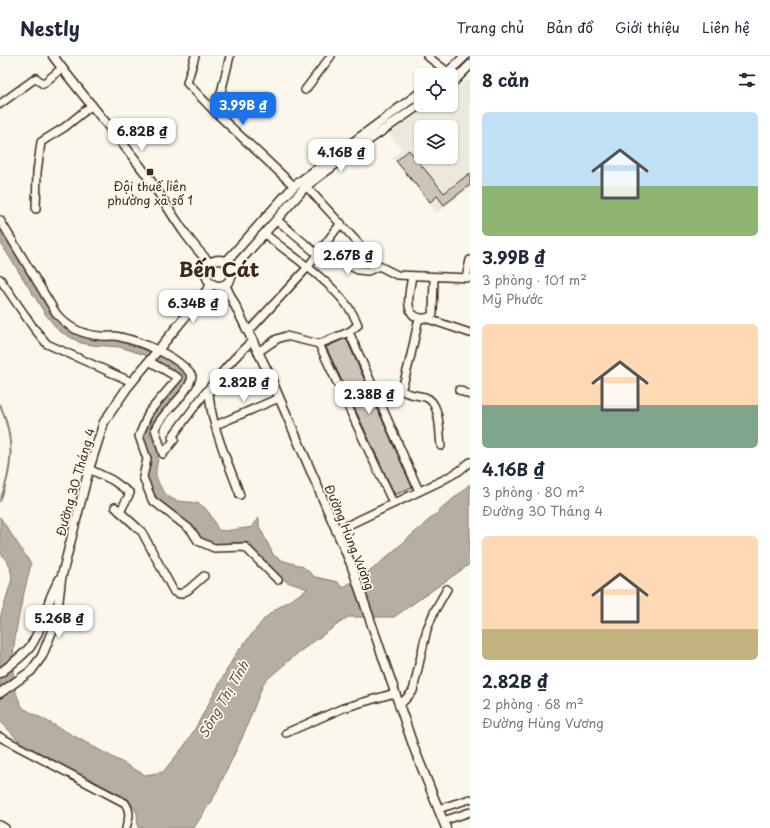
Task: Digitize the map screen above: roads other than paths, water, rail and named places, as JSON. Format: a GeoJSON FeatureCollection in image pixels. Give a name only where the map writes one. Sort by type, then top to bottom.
{"type":"FeatureCollection","features":[{"type":"Feature","properties":{"kind":"main road"},"geometry":{"type":"LineString","coordinates":[[53,56],[119,137],[196,250],[210,263]]}},
{"type":"Feature","properties":{"kind":"main road"},"geometry":{"type":"LineString","coordinates":[[452,68],[465,56]]}},
{"type":"Feature","properties":{"kind":"main road"},"geometry":{"type":"LineString","coordinates":[[458,78],[470,65]]}},
{"type":"Feature","properties":{"kind":"main road"},"geometry":{"type":"LineString","coordinates":[[226,262],[265,234],[306,186],[414,98]]}},
{"type":"Feature","properties":{"kind":"main road"},"geometry":{"type":"LineString","coordinates":[[232,270],[226,262],[218,260],[210,263],[206,274],[212,284],[221,286],[225,285],[231,278],[232,270],[242,251],[294,186],[361,141],[414,108]]}},
{"type":"Feature","properties":{"kind":"main road"},"geometry":{"type":"LineString","coordinates":[[294,186],[306,186]]}},
{"type":"Feature","properties":{"kind":"main road","name":"Đường 30 Tháng 4"},"geometry":{"type":"LineString","coordinates":[[0,693],[21,680],[31,671],[42,656],[52,631],[58,605],[61,579],[89,470],[104,422],[132,382],[212,284]]}},
{"type":"Feature","properties":{"kind":"main road","name":"Đường Hùng Vương"},"geometry":{"type":"LineString","coordinates":[[225,285],[249,331],[351,564],[399,706],[445,824]]}},
{"type":"Feature","properties":{"kind":"main road","name":"Đường 30 Tháng 4"},"geometry":{"type":"LineString","coordinates":[[0,673],[15,662],[35,639],[52,592],[61,579]]}},
{"type":"Feature","properties":{"kind":"street"},"geometry":{"type":"LineString","coordinates":[[195,56],[187,82],[216,113],[294,186]]}},
{"type":"Feature","properties":{"kind":"street"},"geometry":{"type":"LineString","coordinates":[[216,113],[230,56]]}},
{"type":"Feature","properties":{"kind":"street"},"geometry":{"type":"LineString","coordinates":[[305,90],[331,56]]}},
{"type":"Feature","properties":{"kind":"street"},"geometry":{"type":"LineString","coordinates":[[427,56],[440,68]]}},
{"type":"Feature","properties":{"kind":"street"},"geometry":{"type":"LineString","coordinates":[[0,104],[36,78],[43,84],[62,68]]}},
{"type":"Feature","properties":{"kind":"street"},"geometry":{"type":"LineString","coordinates":[[36,210],[37,172],[41,142],[65,127],[92,105]]}},
{"type":"Feature","properties":{"kind":"street"},"geometry":{"type":"LineString","coordinates":[[306,186],[379,266],[397,275],[468,278],[470,260]]}},
{"type":"Feature","properties":{"kind":"street"},"geometry":{"type":"LineString","coordinates":[[0,220],[56,313],[65,323],[76,330],[89,334],[118,336],[158,351],[180,363],[192,376],[188,387],[165,412],[154,429],[163,454],[175,439],[172,437],[209,389],[239,352],[253,340]]}},
{"type":"Feature","properties":{"kind":"street"},"geometry":{"type":"LineString","coordinates":[[277,220],[319,253],[358,270],[368,271],[379,266]]}},
{"type":"Feature","properties":{"kind":"street"},"geometry":{"type":"LineString","coordinates":[[249,331],[307,268],[341,223]]}},
{"type":"Feature","properties":{"kind":"street"},"geometry":{"type":"LineString","coordinates":[[258,352],[277,339],[286,336],[320,344],[349,332],[358,325],[348,304],[333,289],[265,234]]}},
{"type":"Feature","properties":{"kind":"street"},"geometry":{"type":"LineString","coordinates":[[412,276],[408,309],[411,314],[470,333]]}},
{"type":"Feature","properties":{"kind":"street"},"geometry":{"type":"LineString","coordinates":[[434,277],[432,316],[423,318],[418,322],[409,359],[409,370],[401,390],[406,393],[427,398],[436,406],[441,446]]}},
{"type":"Feature","properties":{"kind":"street"},"geometry":{"type":"LineString","coordinates":[[0,280],[33,327],[47,344],[132,382]]}},
{"type":"Feature","properties":{"kind":"street"},"geometry":{"type":"LineString","coordinates":[[349,332],[419,491]]}},
{"type":"Feature","properties":{"kind":"street"},"geometry":{"type":"LineString","coordinates":[[320,344],[393,503]]}},
{"type":"Feature","properties":{"kind":"street"},"geometry":{"type":"LineString","coordinates":[[150,361],[178,378],[149,412],[139,436],[148,459],[143,477],[152,500],[185,525],[198,540],[214,548],[245,547],[278,580]]}},
{"type":"Feature","properties":{"kind":"street"},"geometry":{"type":"LineString","coordinates":[[209,389],[209,401],[216,425],[240,495]]}},
{"type":"Feature","properties":{"kind":"street"},"geometry":{"type":"LineString","coordinates":[[459,390],[470,395]]}},
{"type":"Feature","properties":{"kind":"street"},"geometry":{"type":"LineString","coordinates":[[216,425],[279,398]]}},
{"type":"Feature","properties":{"kind":"street"},"geometry":{"type":"LineString","coordinates":[[336,531],[459,471],[470,462]]}},
{"type":"Feature","properties":{"kind":"street"},"geometry":{"type":"LineString","coordinates":[[89,470],[112,480],[130,493],[118,510],[142,532],[174,592],[180,594],[188,590],[204,576]]}},
{"type":"Feature","properties":{"kind":"street"},"geometry":{"type":"LineString","coordinates":[[399,706],[413,691],[427,629],[434,612],[447,589]]}},
{"type":"Feature","properties":{"kind":"street"},"geometry":{"type":"LineString","coordinates":[[286,733],[343,708],[395,693]]}},
{"type":"Feature","properties":{"kind":"street"},"geometry":{"type":"LineString","coordinates":[[0,737],[124,804],[129,809],[130,815],[126,828]]}},
{"type":"Feature","properties":{"kind":"street"},"geometry":{"type":"LineString","coordinates":[[438,809],[470,799]]}},
{"type":"Feature","properties":{"kind":"street"},"geometry":{"type":"LineString","coordinates":[[445,824],[470,812]]}},
{"type":"Feature","properties":{"kind":"street"},"geometry":{"type":"LineString","coordinates":[[0,825],[5,828]]}},
{"type":"Feature","properties":{"kind":"water","name":"Sông Thị Tính"},"geometry":{"type":"Polygon","coordinates":[[[0,224],[67,326],[115,338],[149,349],[178,366],[188,376],[185,387],[150,427],[150,434],[158,453],[156,476],[165,494],[171,498],[177,501],[200,504],[205,508],[218,530],[225,531],[253,527],[259,518],[259,526],[274,556],[284,561],[302,566],[315,577],[338,582],[342,588],[373,569],[470,484],[470,564],[394,617],[348,617],[299,652],[264,682],[242,738],[215,795],[194,828],[138,828],[137,813],[128,799],[21,743],[0,721],[0,618],[12,579],[10,566],[0,552],[0,517],[31,564],[18,618],[13,658],[13,677],[16,694],[23,708],[145,775],[163,772],[185,745],[235,655],[265,618],[276,609],[308,589],[287,582],[279,576],[259,557],[250,543],[244,542],[216,545],[204,542],[196,535],[192,526],[161,505],[145,476],[146,460],[141,439],[142,432],[150,416],[180,380],[159,363],[145,355],[120,347],[81,343],[59,331],[46,315],[0,242],[0,224]]]}},
{"type":"Feature","properties":{"kind":"waterway"},"geometry":{"type":"LineString","coordinates":[[0,405],[5,417],[10,441],[10,465],[8,477],[0,501]]}},
{"type":"Feature","properties":{"kind":"place","name":"Đội thuế liên phường xã số 1"},"geometry":{"type":"Point","coordinates":[150,172]}},
{"type":"Feature","properties":{"kind":"district","name":"Bến Cát"},"geometry":{"type":"Point","coordinates":[219,269]}}]}
